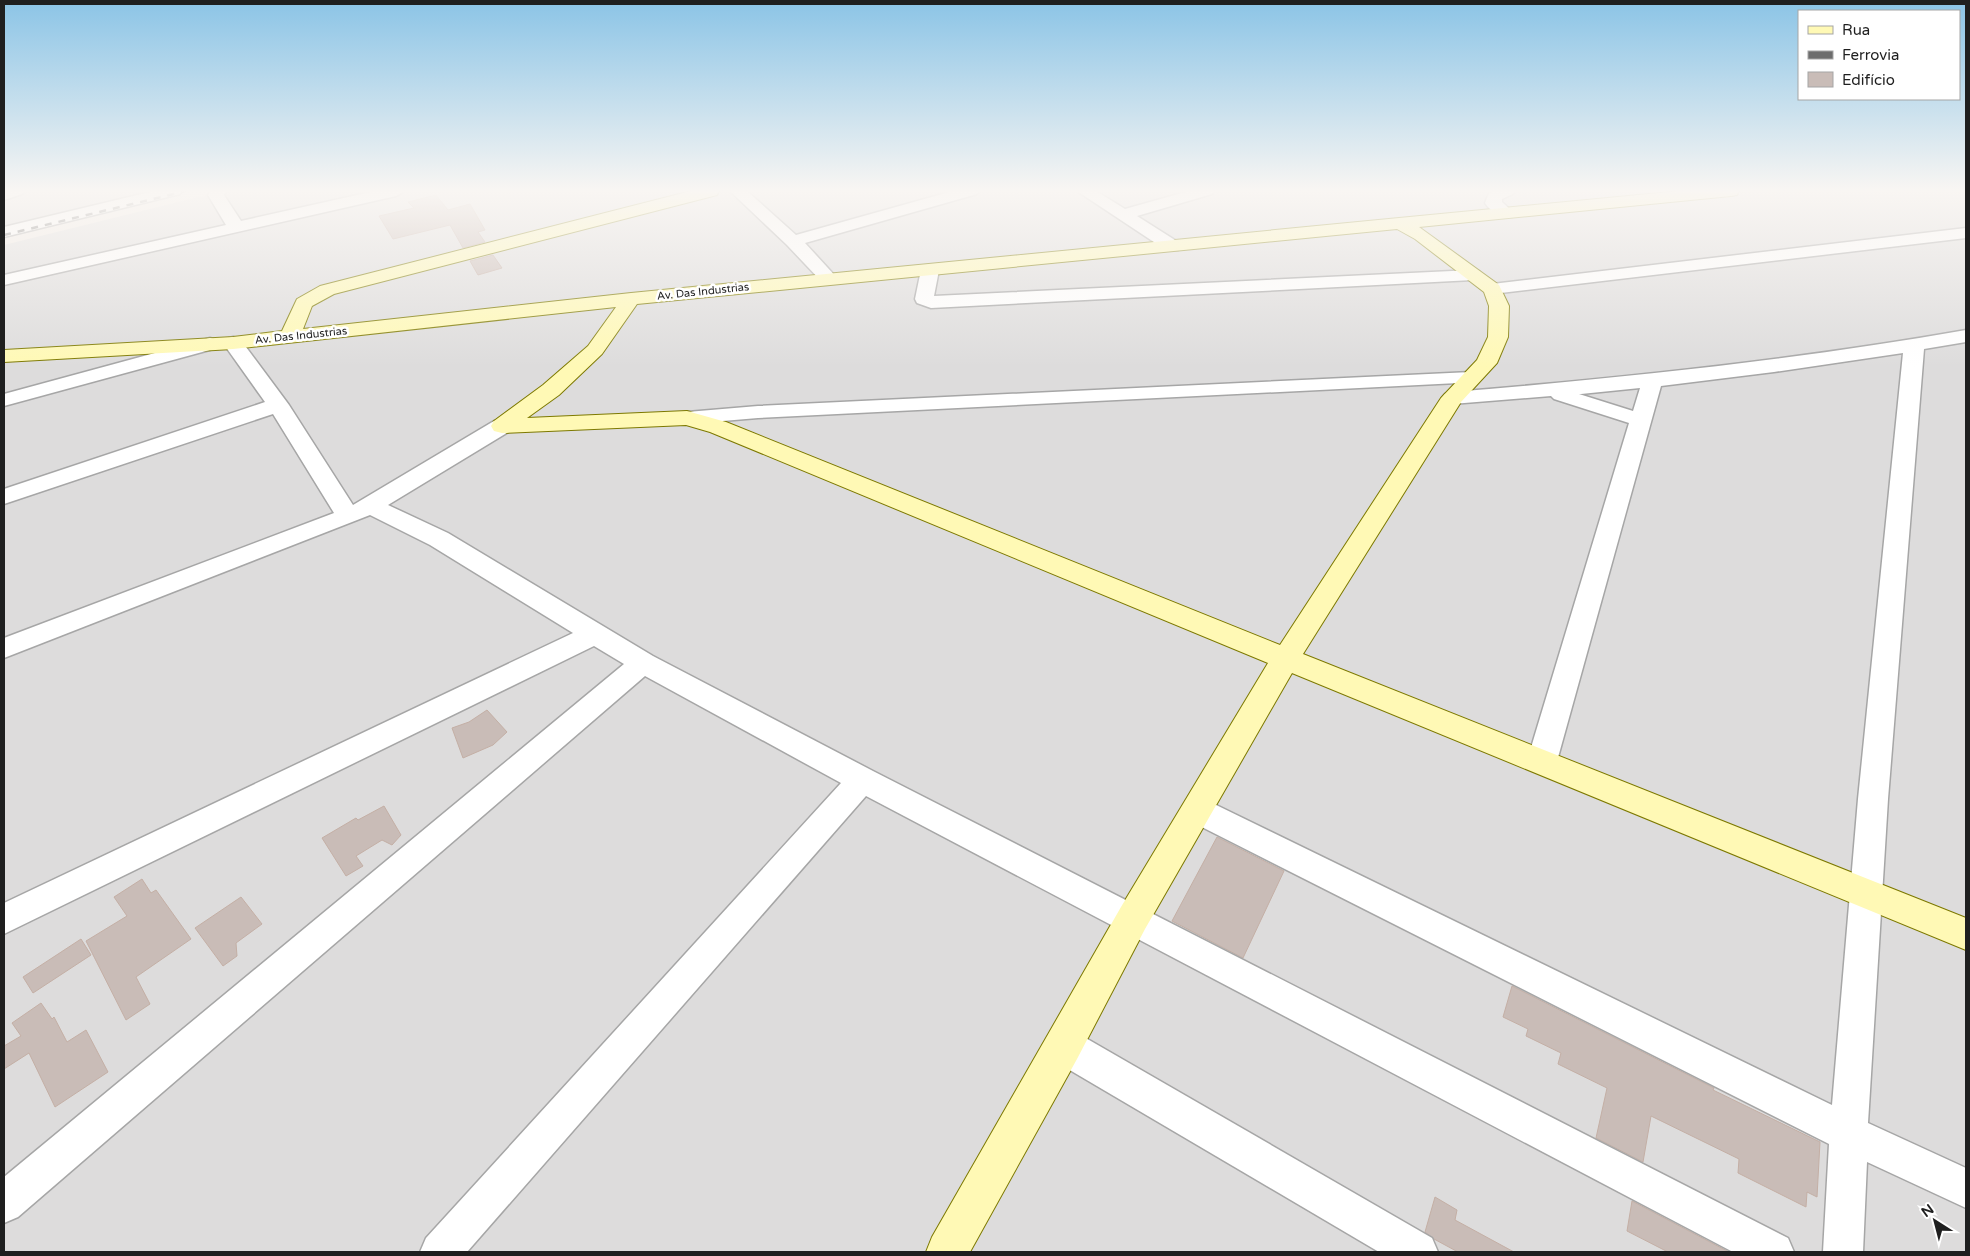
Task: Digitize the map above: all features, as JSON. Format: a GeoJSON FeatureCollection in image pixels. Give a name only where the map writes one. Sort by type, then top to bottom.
{"type":"FeatureCollection","features":[{"type":"Feature","properties":{"kind":"street"},"geometry":{"type":"LineString","coordinates":[[4,280],[137,250]]}},
{"type":"Feature","properties":{"kind":"street"},"geometry":{"type":"LineString","coordinates":[[290,336],[304,303],[327,290],[484,250]]}},
{"type":"Feature","properties":{"kind":"street"},"geometry":{"type":"LineString","coordinates":[[800,250],[829,279]]}},
{"type":"Feature","properties":{"kind":"street","name":"Av. Das Industrias"},"geometry":{"type":"LineString","coordinates":[[4,356],[233,343],[631,299],[1136,250]]}},
{"type":"Feature","properties":{"kind":"street"},"geometry":{"type":"LineString","coordinates":[[947,1252],[1064,1046],[1132,918],[1285,660],[1461,388],[1486,363],[1498,337],[1499,306],[1492,289],[1440,250]]}},
{"type":"Feature","properties":{"kind":"street"},"geometry":{"type":"LineString","coordinates":[[1492,289],[1825,250]]}},
{"type":"Feature","properties":{"kind":"street"},"geometry":{"type":"LineString","coordinates":[[930,270],[924,299],[931,302],[1473,275]]}},
{"type":"Feature","properties":{"kind":"street"},"geometry":{"type":"LineString","coordinates":[[4,648],[359,511],[502,426],[551,390],[595,350],[631,299]]}},
{"type":"Feature","properties":{"kind":"street"},"geometry":{"type":"LineString","coordinates":[[502,426],[687,418],[758,412],[1461,388],[1548,391],[1652,382],[1914,346],[1966,336]]}},
{"type":"Feature","properties":{"kind":"street"},"geometry":{"type":"LineString","coordinates":[[233,343],[359,511],[439,539],[477,564],[597,633],[643,663],[862,780],[1132,918],[1774,1252]]}},
{"type":"Feature","properties":{"kind":"street"},"geometry":{"type":"LineString","coordinates":[[4,400],[210,344]]}},
{"type":"Feature","properties":{"kind":"street"},"geometry":{"type":"LineString","coordinates":[[1843,1252],[1848,1133],[1866,893],[1914,346]]}},
{"type":"Feature","properties":{"kind":"street"},"geometry":{"type":"LineString","coordinates":[[1542,762],[1652,382]]}},
{"type":"Feature","properties":{"kind":"street"},"geometry":{"type":"LineString","coordinates":[[1548,391],[1641,420]]}},
{"type":"Feature","properties":{"kind":"street"},"geometry":{"type":"LineString","coordinates":[[4,497],[278,404]]}},
{"type":"Feature","properties":{"kind":"street"},"geometry":{"type":"LineString","coordinates":[[687,418],[718,427],[1285,660],[1966,934]]}},
{"type":"Feature","properties":{"kind":"street"},"geometry":{"type":"LineString","coordinates":[[4,919],[597,633]]}},
{"type":"Feature","properties":{"kind":"street"},"geometry":{"type":"LineString","coordinates":[[4,1203],[90,1128],[643,663]]}},
{"type":"Feature","properties":{"kind":"street"},"geometry":{"type":"LineString","coordinates":[[440,1252],[862,780]]}},
{"type":"Feature","properties":{"kind":"street"},"geometry":{"type":"LineString","coordinates":[[1196,810],[1848,1133],[1966,1188]]}},
{"type":"Feature","properties":{"kind":"street"},"geometry":{"type":"LineString","coordinates":[[1064,1046],[1418,1252]]}},
{"type":"Feature","properties":{"kind":"shaded area"},"geometry":{"type":"Polygon","coordinates":[[[4,250],[1966,250],[1966,1252],[4,1252],[4,250]]]}},
{"type":"Feature","properties":{"kind":"building"},"geometry":{"type":"Polygon","coordinates":[[[493,255],[502,268],[478,275],[470,261],[493,255]]]}},
{"type":"Feature","properties":{"kind":"building"},"geometry":{"type":"Polygon","coordinates":[[[487,710],[507,732],[493,745],[463,758],[452,728],[469,722],[487,710]]]}},
{"type":"Feature","properties":{"kind":"building"},"geometry":{"type":"Polygon","coordinates":[[[384,806],[401,835],[392,845],[382,840],[356,856],[363,866],[346,876],[322,838],[356,818],[358,820],[384,806]]]}},
{"type":"Feature","properties":{"kind":"building"},"geometry":{"type":"Polygon","coordinates":[[[1217,837],[1284,871],[1243,958],[1172,921],[1217,837]]]}},
{"type":"Feature","properties":{"kind":"building"},"geometry":{"type":"Polygon","coordinates":[[[142,879],[151,893],[156,890],[191,939],[136,977],[150,1004],[126,1020],[86,941],[127,916],[114,897],[142,879]]]}},
{"type":"Feature","properties":{"kind":"building"},"geometry":{"type":"Polygon","coordinates":[[[241,897],[262,924],[236,943],[237,956],[223,966],[195,928],[241,897]]]}},
{"type":"Feature","properties":{"kind":"building"},"geometry":{"type":"Polygon","coordinates":[[[81,939],[91,955],[33,993],[23,977],[81,939]]]}},
{"type":"Feature","properties":{"kind":"building"},"geometry":{"type":"Polygon","coordinates":[[[1512,986],[1714,1088],[1713,1090],[1820,1142],[1817,1197],[1807,1192],[1806,1207],[1738,1173],[1739,1159],[1651,1116],[1643,1162],[1596,1138],[1607,1088],[1558,1064],[1561,1053],[1526,1036],[1528,1029],[1503,1017],[1512,986]]]}},
{"type":"Feature","properties":{"kind":"building"},"geometry":{"type":"Polygon","coordinates":[[[41,1003],[52,1019],[54,1017],[67,1042],[86,1030],[108,1072],[55,1107],[29,1053],[4,1069],[4,1046],[21,1036],[12,1023],[41,1003]]]}},
{"type":"Feature","properties":{"kind":"building"},"geometry":{"type":"Polygon","coordinates":[[[1435,1197],[1457,1210],[1455,1220],[1514,1252],[1458,1252],[1434,1239],[1425,1232],[1435,1197]]]}},
{"type":"Feature","properties":{"kind":"building"},"geometry":{"type":"Polygon","coordinates":[[[1632,1201],[1729,1252],[1668,1252],[1627,1231],[1632,1201]]]}}]}
